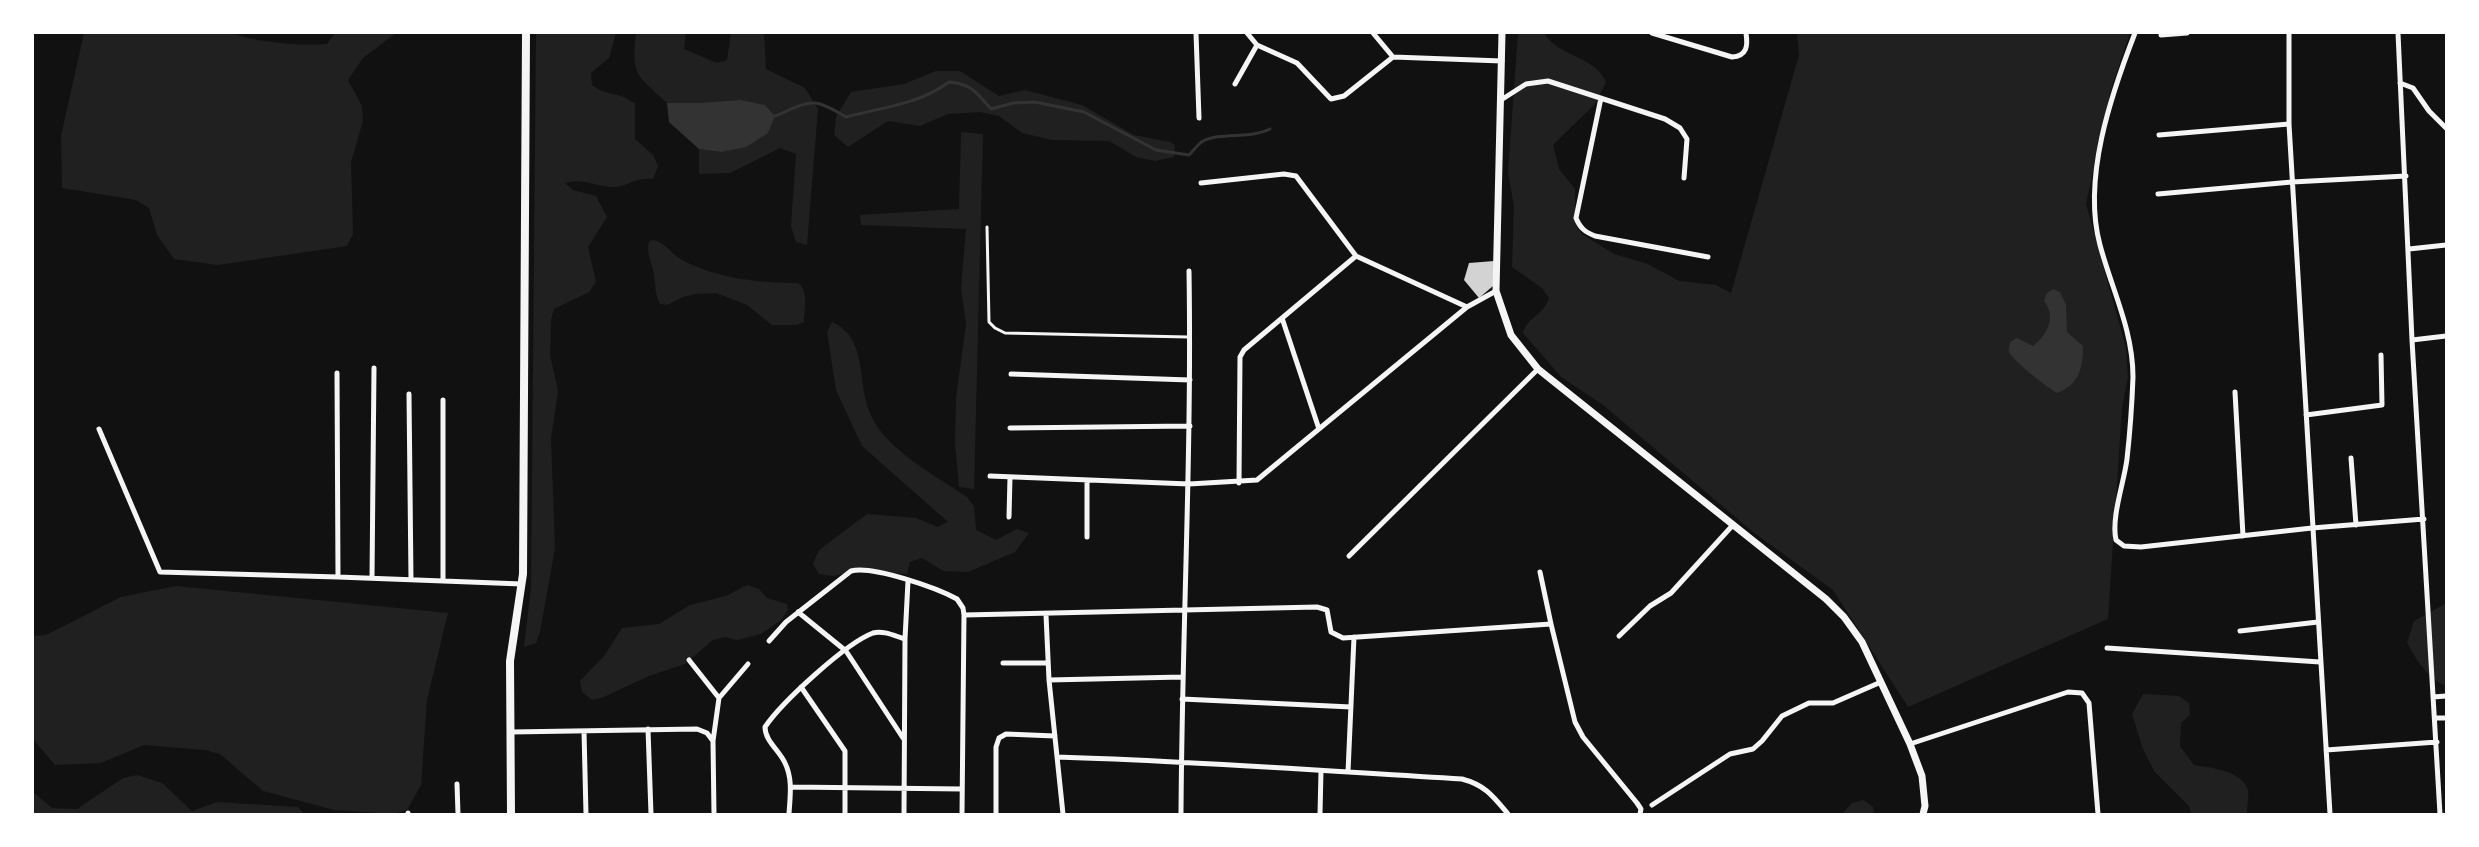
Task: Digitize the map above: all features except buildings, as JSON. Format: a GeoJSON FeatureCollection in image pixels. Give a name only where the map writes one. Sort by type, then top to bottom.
{"type":"FeatureCollection","features":[{"type":"Feature","properties":{"kind":"main road"},"geometry":{"type":"LineString","coordinates":[[511,814],[510,661],[522,584],[526,33]]}},
{"type":"Feature","properties":{"kind":"street"},"geometry":{"type":"LineString","coordinates":[[1196,33],[1199,118]]}},
{"type":"Feature","properties":{"kind":"street"},"geometry":{"type":"LineString","coordinates":[[1247,33],[1257,45],[1297,63],[1331,99],[1344,96],[1393,57],[1502,61]]}},
{"type":"Feature","properties":{"kind":"street"},"geometry":{"type":"LineString","coordinates":[[1373,33],[1393,57]]}},
{"type":"Feature","properties":{"kind":"street"},"geometry":{"type":"LineString","coordinates":[[1502,33],[1496,291],[1511,334],[1538,369],[1732,526],[1826,598],[1844,617],[1862,642],[1910,744],[1922,776],[1923,814]]}},
{"type":"Feature","properties":{"kind":"street"},"geometry":{"type":"LineString","coordinates":[[1652,33],[1732,57],[1739,57],[1748,46],[1746,33]]}},
{"type":"Feature","properties":{"kind":"street"},"geometry":{"type":"LineString","coordinates":[[2135,33],[2116,82],[2100,153],[2094,202],[2100,244],[2126,322],[2132,349],[2127,460],[2114,535],[2116,540],[2124,546],[2141,547],[2312,528],[2424,519]]}},
{"type":"Feature","properties":{"kind":"street"},"geometry":{"type":"LineString","coordinates":[[2161,35],[2187,33]]}},
{"type":"Feature","properties":{"kind":"street"},"geometry":{"type":"LineString","coordinates":[[2289,33],[2289,124],[2292,182],[2330,814]]}},
{"type":"Feature","properties":{"kind":"street"},"geometry":{"type":"LineString","coordinates":[[2398,33],[2412,340],[2440,814]]}},
{"type":"Feature","properties":{"kind":"street"},"geometry":{"type":"LineString","coordinates":[[1235,84],[1257,45]]}},
{"type":"Feature","properties":{"kind":"street"},"geometry":{"type":"LineString","coordinates":[[1501,100],[1526,84],[1548,81],[1665,119],[1680,128],[1688,139],[1684,178]]}},
{"type":"Feature","properties":{"kind":"street"},"geometry":{"type":"LineString","coordinates":[[2400,83],[2413,88],[2429,111],[2446,128]]}},
{"type":"Feature","properties":{"kind":"street"},"geometry":{"type":"LineString","coordinates":[[1601,98],[1576,218],[1579,226],[1595,236],[1708,257]]}},
{"type":"Feature","properties":{"kind":"street"},"geometry":{"type":"LineString","coordinates":[[2160,135],[2289,124]]}},
{"type":"Feature","properties":{"kind":"street"},"geometry":{"type":"LineString","coordinates":[[1201,183],[1284,174],[1296,177],[1356,256],[1467,308]]}},
{"type":"Feature","properties":{"kind":"street"},"geometry":{"type":"LineString","coordinates":[[2158,194],[2292,182],[2406,176]]}},
{"type":"Feature","properties":{"kind":"street"},"geometry":{"type":"LineString","coordinates":[[2409,249],[2446,245]]}},
{"type":"Feature","properties":{"kind":"street"},"geometry":{"type":"LineString","coordinates":[[1239,483],[1240,357],[1250,343],[1356,256]]}},
{"type":"Feature","properties":{"kind":"street"},"geometry":{"type":"LineString","coordinates":[[1181,814],[1182,677],[1190,426],[1189,271]]}},
{"type":"Feature","properties":{"kind":"street"},"geometry":{"type":"LineString","coordinates":[[990,476],[1189,484],[1239,483],[1257,480],[1467,308],[1496,291]]}},
{"type":"Feature","properties":{"kind":"street"},"geometry":{"type":"LineString","coordinates":[[1282,318],[1319,429]]}},
{"type":"Feature","properties":{"kind":"street"},"geometry":{"type":"LineString","coordinates":[[2412,340],[2446,336]]}},
{"type":"Feature","properties":{"kind":"street"},"geometry":{"type":"LineString","coordinates":[[2306,415],[2382,405],[2381,355]]}},
{"type":"Feature","properties":{"kind":"street"},"geometry":{"type":"LineString","coordinates":[[372,578],[374,368]]}},
{"type":"Feature","properties":{"kind":"street"},"geometry":{"type":"LineString","coordinates":[[1349,556],[1538,369]]}},
{"type":"Feature","properties":{"kind":"street"},"geometry":{"type":"LineString","coordinates":[[337,374],[338,577]]}},
{"type":"Feature","properties":{"kind":"street"},"geometry":{"type":"LineString","coordinates":[[1011,374],[1190,380]]}},
{"type":"Feature","properties":{"kind":"street"},"geometry":{"type":"LineString","coordinates":[[2235,392],[2243,536]]}},
{"type":"Feature","properties":{"kind":"street"},"geometry":{"type":"LineString","coordinates":[[409,394],[411,580]]}},
{"type":"Feature","properties":{"kind":"street"},"geometry":{"type":"LineString","coordinates":[[443,400],[443,581]]}},
{"type":"Feature","properties":{"kind":"street"},"geometry":{"type":"LineString","coordinates":[[1010,428],[1190,426]]}},
{"type":"Feature","properties":{"kind":"street"},"geometry":{"type":"LineString","coordinates":[[99,429],[160,572],[522,584]]}},
{"type":"Feature","properties":{"kind":"street"},"geometry":{"type":"LineString","coordinates":[[2351,458],[2355,525]]}},
{"type":"Feature","properties":{"kind":"street"},"geometry":{"type":"LineString","coordinates":[[1009,517],[1010,477]]}},
{"type":"Feature","properties":{"kind":"street"},"geometry":{"type":"LineString","coordinates":[[1087,480],[1087,537]]}},
{"type":"Feature","properties":{"kind":"street"},"geometry":{"type":"LineString","coordinates":[[1619,636],[1650,606],[1671,593],[1732,526]]}},
{"type":"Feature","properties":{"kind":"street"},"geometry":{"type":"LineString","coordinates":[[769,640],[798,612],[851,571],[866,569],[957,599],[963,608],[964,615],[962,814]]}},
{"type":"Feature","properties":{"kind":"street"},"geometry":{"type":"LineString","coordinates":[[1540,572],[1575,722],[1583,737],[1637,803],[1641,809],[1640,814]]}},
{"type":"Feature","properties":{"kind":"street"},"geometry":{"type":"LineString","coordinates":[[904,814],[905,639],[908,581]]}},
{"type":"Feature","properties":{"kind":"street"},"geometry":{"type":"LineString","coordinates":[[964,615],[1046,615],[1317,607],[1327,610],[1332,632],[1343,638],[1551,624]]}},
{"type":"Feature","properties":{"kind":"street"},"geometry":{"type":"LineString","coordinates":[[798,612],[846,651],[904,740]]}},
{"type":"Feature","properties":{"kind":"street"},"geometry":{"type":"LineString","coordinates":[[1046,615],[1049,680],[1064,814]]}},
{"type":"Feature","properties":{"kind":"street"},"geometry":{"type":"LineString","coordinates":[[2240,631],[2318,622]]}},
{"type":"Feature","properties":{"kind":"street"},"geometry":{"type":"LineString","coordinates":[[789,814],[791,787],[786,764],[765,734],[765,727],[801,687],[846,651],[873,633],[881,632],[905,639]]}},
{"type":"Feature","properties":{"kind":"street"},"geometry":{"type":"LineString","coordinates":[[1348,772],[1354,637]]}},
{"type":"Feature","properties":{"kind":"street"},"geometry":{"type":"LineString","coordinates":[[2107,648],[2320,662]]}},
{"type":"Feature","properties":{"kind":"street"},"geometry":{"type":"LineString","coordinates":[[689,660],[719,698]]}},
{"type":"Feature","properties":{"kind":"street"},"geometry":{"type":"LineString","coordinates":[[1004,663],[1048,663]]}},
{"type":"Feature","properties":{"kind":"street"},"geometry":{"type":"LineString","coordinates":[[714,814],[712,741],[719,698],[748,664]]}},
{"type":"Feature","properties":{"kind":"street"},"geometry":{"type":"LineString","coordinates":[[1049,680],[1182,677]]}},
{"type":"Feature","properties":{"kind":"street"},"geometry":{"type":"LineString","coordinates":[[1652,804],[1730,754],[1753,748],[1762,741],[1782,716],[1809,703],[1833,704],[1881,682]]}},
{"type":"Feature","properties":{"kind":"street"},"geometry":{"type":"LineString","coordinates":[[801,687],[845,751],[845,814]]}},
{"type":"Feature","properties":{"kind":"street"},"geometry":{"type":"LineString","coordinates":[[1910,744],[2068,692],[2082,693],[2089,703],[2098,814]]}},
{"type":"Feature","properties":{"kind":"street"},"geometry":{"type":"LineString","coordinates":[[2433,697],[2446,696]]}},
{"type":"Feature","properties":{"kind":"street"},"geometry":{"type":"LineString","coordinates":[[1182,699],[1351,706]]}},
{"type":"Feature","properties":{"kind":"street"},"geometry":{"type":"LineString","coordinates":[[2435,718],[2446,718]]}},
{"type":"Feature","properties":{"kind":"street"},"geometry":{"type":"LineString","coordinates":[[648,729],[651,814]]}},
{"type":"Feature","properties":{"kind":"street"},"geometry":{"type":"LineString","coordinates":[[511,732],[697,729],[707,733],[712,741]]}},
{"type":"Feature","properties":{"kind":"street"},"geometry":{"type":"LineString","coordinates":[[584,731],[586,814]]}},
{"type":"Feature","properties":{"kind":"street"},"geometry":{"type":"LineString","coordinates":[[996,814],[996,747],[999,738],[1006,734],[1055,736]]}},
{"type":"Feature","properties":{"kind":"street"},"geometry":{"type":"LineString","coordinates":[[2326,750],[2437,742]]}},
{"type":"Feature","properties":{"kind":"street"},"geometry":{"type":"LineString","coordinates":[[1058,757],[1181,761],[1462,778],[1476,782],[1486,789],[1508,814]]}},
{"type":"Feature","properties":{"kind":"street"},"geometry":{"type":"LineString","coordinates":[[1320,814],[1321,771]]}},
{"type":"Feature","properties":{"kind":"street"},"geometry":{"type":"LineString","coordinates":[[2438,778],[2446,777]]}},
{"type":"Feature","properties":{"kind":"street"},"geometry":{"type":"LineString","coordinates":[[457,784],[458,814]]}},
{"type":"Feature","properties":{"kind":"street"},"geometry":{"type":"LineString","coordinates":[[791,787],[962,789]]}},
{"type":"Feature","properties":{"kind":"lane"},"geometry":{"type":"LineString","coordinates":[[987,227],[988,321],[995,328],[1005,333],[1190,337]]}},
{"type":"Feature","properties":{"kind":"shaded area"},"geometry":{"type":"Polygon","coordinates":[[[84,33],[232,33],[266,41],[304,45],[327,44],[335,33],[396,33],[363,58],[348,80],[362,106],[363,121],[351,162],[353,234],[347,246],[218,265],[174,259],[157,235],[149,208],[136,200],[62,188],[61,136],[84,33]]]}},
{"type":"Feature","properties":{"kind":"shaded area"},"geometry":{"type":"Polygon","coordinates":[[[536,33],[616,33],[609,58],[591,73],[592,85],[624,97],[635,104],[635,139],[653,155],[658,166],[653,179],[617,187],[577,181],[565,183],[573,190],[596,196],[607,217],[588,247],[596,282],[589,292],[554,309],[551,320],[550,355],[558,391],[551,439],[555,548],[540,632],[536,643],[524,647],[531,587],[536,33]]]}},
{"type":"Feature","properties":{"kind":"shaded area"},"geometry":{"type":"Polygon","coordinates":[[[636,33],[686,33],[684,49],[717,63],[727,60],[731,33],[764,33],[766,69],[805,88],[818,109],[807,245],[796,242],[791,226],[796,154],[780,148],[730,173],[699,174],[699,149],[721,152],[768,133],[775,116],[765,105],[667,103],[638,74],[635,58],[636,33]]]}},
{"type":"Feature","properties":{"kind":"shaded area"},"geometry":{"type":"Polygon","coordinates":[[[1518,33],[1544,33],[1558,47],[1594,67],[1606,82],[1596,103],[1553,145],[1559,169],[1575,189],[1575,224],[1582,234],[1614,254],[1648,264],[1679,281],[1716,285],[1731,293],[1799,55],[1797,33],[2130,33],[2111,89],[2086,204],[2126,348],[2128,377],[2122,408],[2108,619],[1908,707],[1833,590],[1753,532],[1603,405],[1561,377],[1523,333],[1525,327],[1543,309],[1549,298],[1542,288],[1512,267],[1514,207],[1508,172],[1518,33]]]}},
{"type":"Feature","properties":{"kind":"shaded area"},"geometry":{"type":"Polygon","coordinates":[[[936,71],[960,71],[999,96],[1025,90],[1082,105],[1134,135],[1170,142],[1175,145],[1174,157],[1155,161],[1136,157],[1109,141],[1052,140],[1022,133],[999,116],[980,112],[948,114],[920,126],[888,121],[848,147],[834,135],[836,117],[851,92],[904,84],[936,71]]]}},
{"type":"Feature","properties":{"kind":"shaded area"},"geometry":{"type":"Polygon","coordinates":[[[740,100],[765,105],[775,116],[768,133],[746,147],[721,152],[699,149],[669,122],[667,103],[740,100]]]}},
{"type":"Feature","properties":{"kind":"shaded area"},"geometry":{"type":"Polygon","coordinates":[[[961,132],[983,134],[974,489],[959,487],[955,443],[956,398],[966,324],[961,288],[966,229],[861,225],[860,215],[959,209],[961,132]]]}},
{"type":"Feature","properties":{"kind":"shaded area"},"geometry":{"type":"Polygon","coordinates":[[[654,240],[684,261],[712,272],[754,281],[798,283],[805,296],[804,322],[797,325],[772,325],[747,305],[716,293],[696,294],[683,297],[667,305],[660,304],[648,249],[649,241],[654,240]]]}},
{"type":"Feature","properties":{"kind":"shaded area"},"geometry":{"type":"Polygon","coordinates":[[[2053,289],[2060,292],[2066,305],[2067,332],[2083,346],[2078,375],[2070,385],[2057,393],[2023,367],[2009,351],[2010,342],[2017,338],[2033,346],[2042,337],[2050,319],[2048,307],[2044,301],[2047,293],[2053,289]]]}},
{"type":"Feature","properties":{"kind":"shaded area"},"geometry":{"type":"Polygon","coordinates":[[[832,322],[851,337],[859,359],[868,408],[874,422],[884,435],[910,459],[967,497],[974,506],[976,530],[996,540],[1017,529],[1029,533],[1015,552],[968,572],[943,571],[922,558],[910,562],[907,574],[858,571],[832,576],[819,574],[813,564],[819,550],[867,514],[916,518],[938,527],[948,522],[862,446],[836,390],[827,332],[832,322]]]}},
{"type":"Feature","properties":{"kind":"shaded area"},"geometry":{"type":"Polygon","coordinates":[[[747,585],[759,589],[767,598],[787,604],[788,610],[781,620],[761,634],[737,640],[725,637],[713,640],[685,664],[649,676],[604,697],[592,700],[582,692],[580,681],[604,656],[622,628],[659,624],[690,605],[726,596],[747,585]]]}},
{"type":"Feature","properties":{"kind":"shaded area"},"geometry":{"type":"Polygon","coordinates":[[[176,586],[448,613],[427,700],[421,785],[407,810],[393,814],[334,810],[263,791],[220,754],[205,750],[144,745],[101,763],[55,765],[33,739],[33,636],[46,635],[121,597],[176,586]]]}},
{"type":"Feature","properties":{"kind":"shaded area"},"geometry":{"type":"Polygon","coordinates":[[[2446,600],[2446,686],[2428,673],[2407,643],[2414,621],[2445,604],[2446,600]]]}},
{"type":"Feature","properties":{"kind":"shaded area"},"geometry":{"type":"Polygon","coordinates":[[[2143,694],[2179,696],[2189,703],[2190,715],[2181,723],[2180,746],[2194,765],[2225,771],[2245,783],[2248,790],[2247,814],[2191,814],[2189,806],[2154,771],[2143,749],[2132,714],[2143,694]]]}},
{"type":"Feature","properties":{"kind":"shaded area"},"geometry":{"type":"Polygon","coordinates":[[[137,775],[162,783],[192,811],[217,802],[298,807],[304,814],[33,814],[33,792],[52,808],[77,809],[123,778],[137,775]]]}},
{"type":"Feature","properties":{"kind":"shaded area"},"geometry":{"type":"Polygon","coordinates":[[[1864,800],[1873,807],[1874,814],[1842,814],[1852,803],[1864,800]]]}},
{"type":"Feature","properties":{"kind":"waterway"},"geometry":{"type":"LineString","coordinates":[[775,116],[811,103],[826,106],[846,117],[913,101],[949,82],[969,87],[991,109],[1013,103],[1035,102],[1084,112],[1156,150],[1189,155],[1201,142],[1210,138],[1253,134],[1270,129]]}}]}
